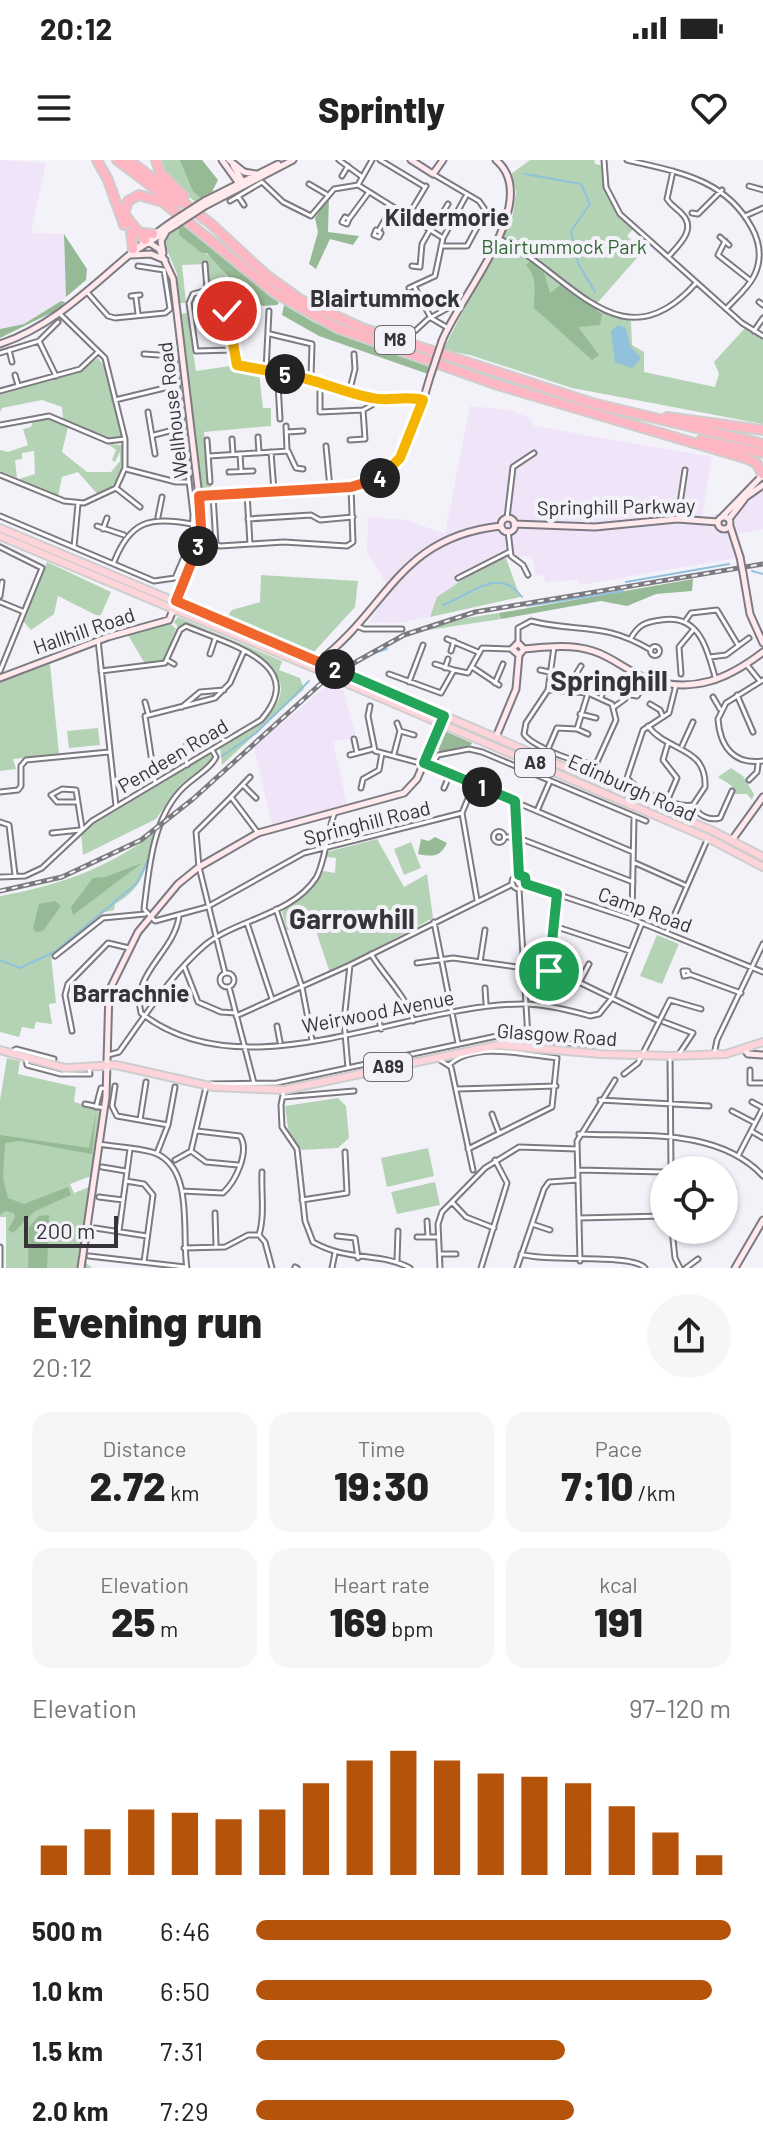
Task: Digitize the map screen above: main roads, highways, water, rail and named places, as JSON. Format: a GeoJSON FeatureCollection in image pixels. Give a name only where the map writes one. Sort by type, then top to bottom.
{"type":"FeatureCollection","features":[{"type":"Feature","properties":{"kind":"highway"},"geometry":{"type":"LineString","coordinates":[[97,160],[108,180],[118,214],[134,233],[146,241],[134,233],[126,218],[126,204],[139,195],[152,197],[243,267]]}},
{"type":"Feature","properties":{"kind":"highway","name":"M8"},"geometry":{"type":"LineString","coordinates":[[117,160],[162,194],[243,267],[294,305],[347,332],[466,375],[763,453]]}},
{"type":"Feature","properties":{"kind":"highway","name":"M8"},"geometry":{"type":"LineString","coordinates":[[129,160],[221,233]]}},
{"type":"Feature","properties":{"kind":"highway","name":"M8"},"geometry":{"type":"LineString","coordinates":[[156,160],[163,176],[221,233],[266,275],[301,300],[362,328],[748,459],[757,464],[763,475]]}},
{"type":"Feature","properties":{"kind":"highway"},"geometry":{"type":"LineString","coordinates":[[133,249],[134,233]]}},
{"type":"Feature","properties":{"kind":"highway"},"geometry":{"type":"LineString","coordinates":[[590,407],[763,430]]}},
{"type":"Feature","properties":{"kind":"highway","name":"M8"},"geometry":{"type":"LineString","coordinates":[[590,407],[763,444]]}},
{"type":"Feature","properties":{"kind":"main road","name":"Edinburgh Road"},"geometry":{"type":"LineString","coordinates":[[0,528],[221,620],[316,665],[341,681],[619,790],[763,857]]}},
{"type":"Feature","properties":{"kind":"main road","name":"Edinburgh Road"},"geometry":{"type":"LineString","coordinates":[[0,536],[217,628],[348,674],[442,720]]}},
{"type":"Feature","properties":{"kind":"main road"},"geometry":{"type":"LineString","coordinates":[[173,610],[176,601]]}},
{"type":"Feature","properties":{"kind":"main road"},"geometry":{"type":"LineString","coordinates":[[217,628],[221,620]]}},
{"type":"Feature","properties":{"kind":"main road","name":"Edinburgh Road"},"geometry":{"type":"LineString","coordinates":[[495,741],[708,838],[763,867]]}},
{"type":"Feature","properties":{"kind":"main road"},"geometry":{"type":"LineString","coordinates":[[616,798],[619,790]]}},
{"type":"Feature","properties":{"kind":"main road"},"geometry":{"type":"LineString","coordinates":[[698,834],[702,826]]}},
{"type":"Feature","properties":{"kind":"main road"},"geometry":{"type":"LineString","coordinates":[[728,848],[732,840]]}},
{"type":"Feature","properties":{"kind":"main road","name":"Glasgow Road"},"geometry":{"type":"LineString","coordinates":[[0,1050],[60,1067],[89,1071],[107,1065],[147,1070],[207,1086],[261,1086],[284,1093],[467,1046],[507,1045],[674,1056],[714,1055],[763,1042]]}},
{"type":"Feature","properties":{"kind":"water"},"geometry":{"type":"Polygon","coordinates":[[[618,325],[626,328],[630,346],[641,358],[632,368],[615,362],[611,331],[618,325]]]}},
{"type":"Feature","properties":{"kind":"waterway"},"geometry":{"type":"LineString","coordinates":[[525,174],[581,184],[590,204],[571,231],[578,263],[595,292]]}},
{"type":"Feature","properties":{"kind":"waterway"},"geometry":{"type":"LineString","coordinates":[[626,582],[729,564]]}},
{"type":"Feature","properties":{"kind":"waterway"},"geometry":{"type":"LineString","coordinates":[[752,571],[763,574]]}},
{"type":"Feature","properties":{"kind":"waterway"},"geometry":{"type":"LineString","coordinates":[[443,605],[494,583],[503,583],[522,597]]}},
{"type":"Feature","properties":{"kind":"waterway"},"geometry":{"type":"LineString","coordinates":[[527,606],[623,591]]}},
{"type":"Feature","properties":{"kind":"waterway"},"geometry":{"type":"LineString","coordinates":[[351,667],[371,654],[387,649]]}},
{"type":"Feature","properties":{"kind":"waterway"},"geometry":{"type":"LineString","coordinates":[[222,756],[256,733],[309,681]]}},
{"type":"Feature","properties":{"kind":"waterway"},"geometry":{"type":"LineString","coordinates":[[0,960],[20,968],[56,951],[137,883],[149,858]]}},
{"type":"Feature","properties":{"kind":"railway"},"geometry":{"type":"LineString","coordinates":[[0,891],[62,877],[141,840],[193,799],[327,678],[404,635],[475,612],[763,564]]}},
{"type":"Feature","properties":{"kind":"district","name":"Kildermorie"},"geometry":{"type":"Point","coordinates":[447,218]}},
{"type":"Feature","properties":{"kind":"district","name":"Blairtummock"},"geometry":{"type":"Point","coordinates":[385,299]}},
{"type":"Feature","properties":{"kind":"district","name":"Springhill"},"geometry":{"type":"Point","coordinates":[609,681]}},
{"type":"Feature","properties":{"kind":"district","name":"Garrowhill"},"geometry":{"type":"Point","coordinates":[352,919]}},
{"type":"Feature","properties":{"kind":"district","name":"Barrachnie"},"geometry":{"type":"Point","coordinates":[131,994]}},
{"type":"Feature","properties":{"kind":"park label","name":"Blairtummock Park"},"geometry":{"type":"Point","coordinates":[564,247]}}]}
